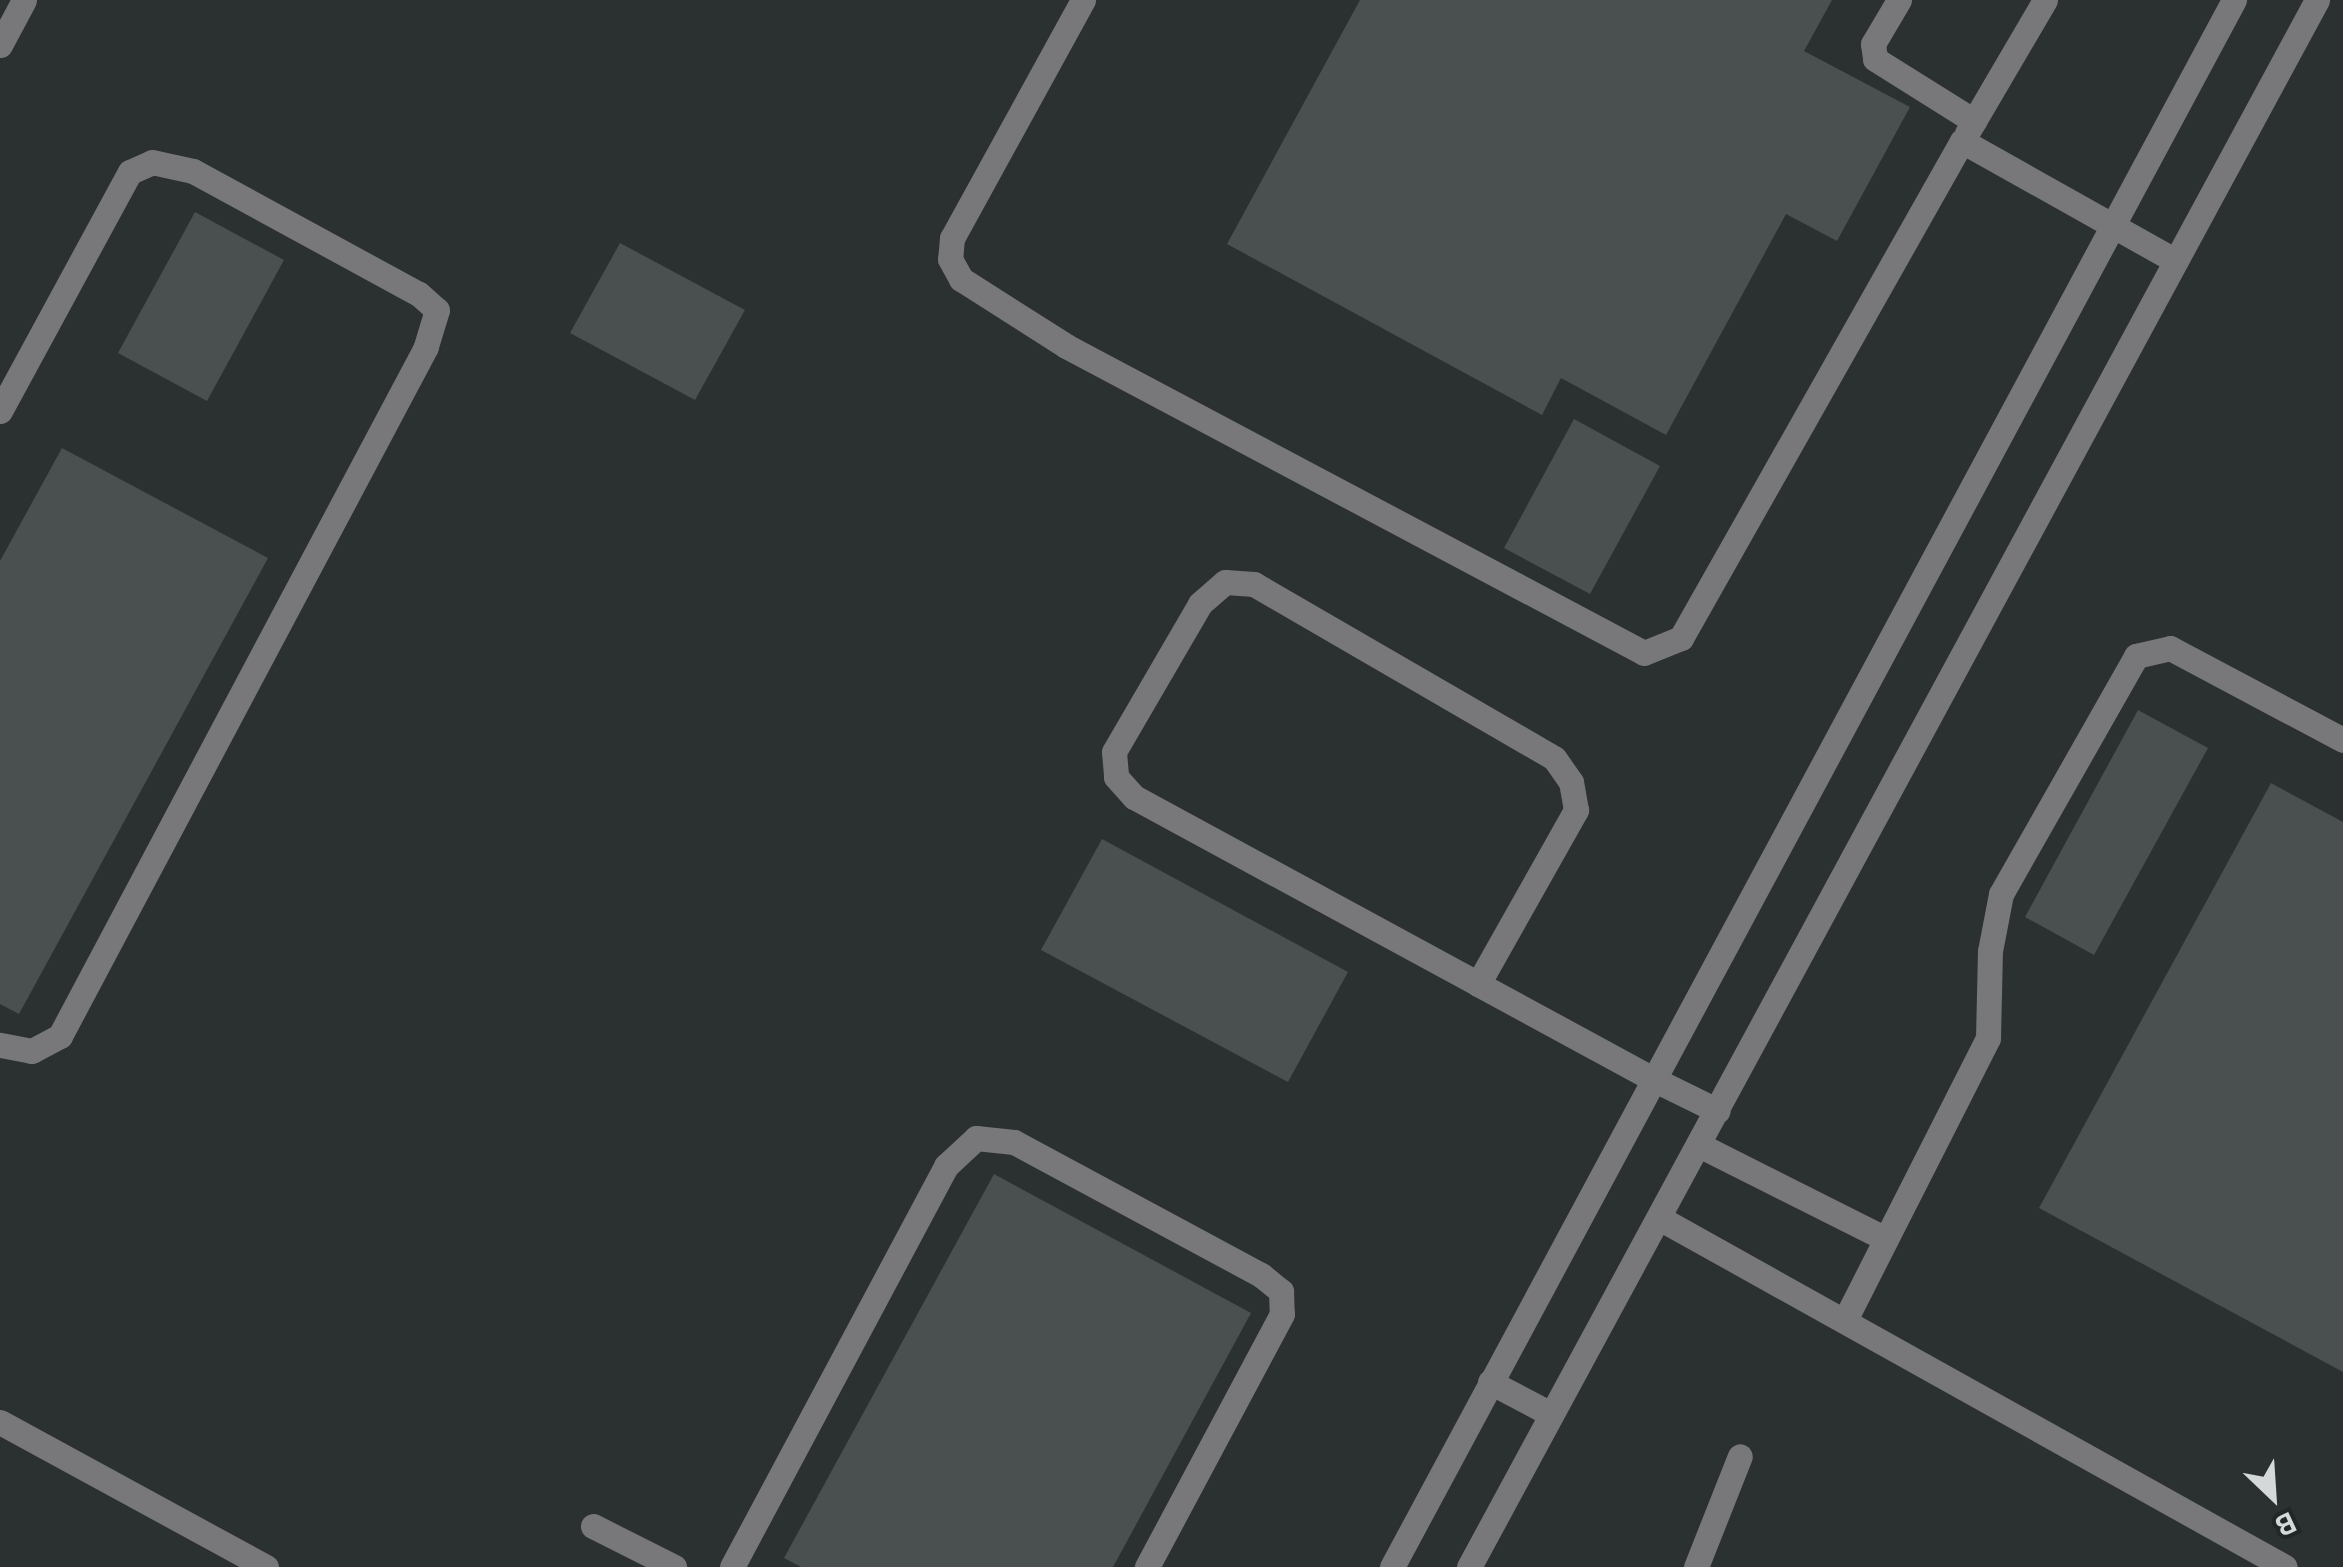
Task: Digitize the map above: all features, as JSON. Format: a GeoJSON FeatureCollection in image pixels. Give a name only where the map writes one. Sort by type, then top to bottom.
{"type":"FeatureCollection","features":[{"type":"Feature","properties":{"kind":"street"},"geometry":{"type":"LineString","coordinates":[[0,45],[24,0]]}},
{"type":"Feature","properties":{"kind":"street"},"geometry":{"type":"LineString","coordinates":[[1083,0],[952,238],[950,259],[961,279],[1066,346],[1644,653],[1681,638],[1968,131],[2035,3]]}},
{"type":"Feature","properties":{"kind":"street"},"geometry":{"type":"LineString","coordinates":[[1898,0],[1873,44],[1876,58],[1968,131],[2176,261]]}},
{"type":"Feature","properties":{"kind":"street"},"geometry":{"type":"LineString","coordinates":[[1392,1567],[2110,223],[2234,0]]}},
{"type":"Feature","properties":{"kind":"street"},"geometry":{"type":"LineString","coordinates":[[1469,1567],[1661,1219],[2318,0]]}},
{"type":"Feature","properties":{"kind":"street"},"geometry":{"type":"LineString","coordinates":[[0,411],[130,172],[152,162],[193,172],[419,294],[436,310],[426,348],[60,1036],[32,1051],[0,1045]]}},
{"type":"Feature","properties":{"kind":"street"},"geometry":{"type":"LineString","coordinates":[[1478,984],[1576,810],[1571,782],[1554,758],[1538,748],[1254,584],[1225,582],[1200,604],[1114,752],[1116,778],[1134,798],[1478,984],[1718,1112]]}},
{"type":"Feature","properties":{"kind":"street"},"geometry":{"type":"LineString","coordinates":[[1846,1318],[1988,1038],[1990,951],[2001,894],[2136,656],[2170,648],[2343,740]]}},
{"type":"Feature","properties":{"kind":"street"},"geometry":{"type":"LineString","coordinates":[[732,1567],[946,1166],[976,1138],[1014,1142],[1262,1274],[1281,1291],[1282,1314],[1147,1567]]}},
{"type":"Feature","properties":{"kind":"street"},"geometry":{"type":"LineString","coordinates":[[1699,1145],[1886,1239]]}},
{"type":"Feature","properties":{"kind":"street"},"geometry":{"type":"LineString","coordinates":[[1661,1219],[1846,1318],[2285,1567]]}},
{"type":"Feature","properties":{"kind":"street"},"geometry":{"type":"LineString","coordinates":[[1490,1382],[1551,1414]]}},
{"type":"Feature","properties":{"kind":"street"},"geometry":{"type":"LineString","coordinates":[[0,1422],[266,1567]]}},
{"type":"Feature","properties":{"kind":"street"},"geometry":{"type":"LineString","coordinates":[[1696,1567],[1740,1456]]}},
{"type":"Feature","properties":{"kind":"street"},"geometry":{"type":"LineString","coordinates":[[593,1526],[674,1567]]}},
{"type":"Feature","properties":{"kind":"building"},"geometry":{"type":"Polygon","coordinates":[[[1360,0],[1832,0],[1804,51],[1910,107],[1837,241],[1786,214],[1666,435],[1561,378],[1542,415],[1227,244],[1360,0]]]}},
{"type":"Feature","properties":{"kind":"building"},"geometry":{"type":"Polygon","coordinates":[[[195,212],[284,260],[207,401],[118,353],[195,212]]]}},
{"type":"Feature","properties":{"kind":"building"},"geometry":{"type":"Polygon","coordinates":[[[620,243],[745,310],[695,400],[570,333],[620,243]]]}},
{"type":"Feature","properties":{"kind":"building"},"geometry":{"type":"Polygon","coordinates":[[[1574,419],[1660,466],[1590,594],[1504,548],[1574,419]]]}},
{"type":"Feature","properties":{"kind":"building"},"geometry":{"type":"Polygon","coordinates":[[[62,448],[268,558],[19,1014],[0,1004],[0,561],[62,448]]]}},
{"type":"Feature","properties":{"kind":"building"},"geometry":{"type":"Polygon","coordinates":[[[2138,710],[2208,748],[2094,955],[2025,917],[2138,710]]]}},
{"type":"Feature","properties":{"kind":"building"},"geometry":{"type":"Polygon","coordinates":[[[2271,783],[2343,822],[2343,1372],[2039,1208],[2271,783]]]}},
{"type":"Feature","properties":{"kind":"building"},"geometry":{"type":"Polygon","coordinates":[[[1102,839],[1348,972],[1288,1082],[1041,950],[1102,839]]]}},
{"type":"Feature","properties":{"kind":"building"},"geometry":{"type":"Polygon","coordinates":[[[994,1174],[1251,1313],[1113,1567],[801,1567],[784,1558],[994,1174]]]}}]}
